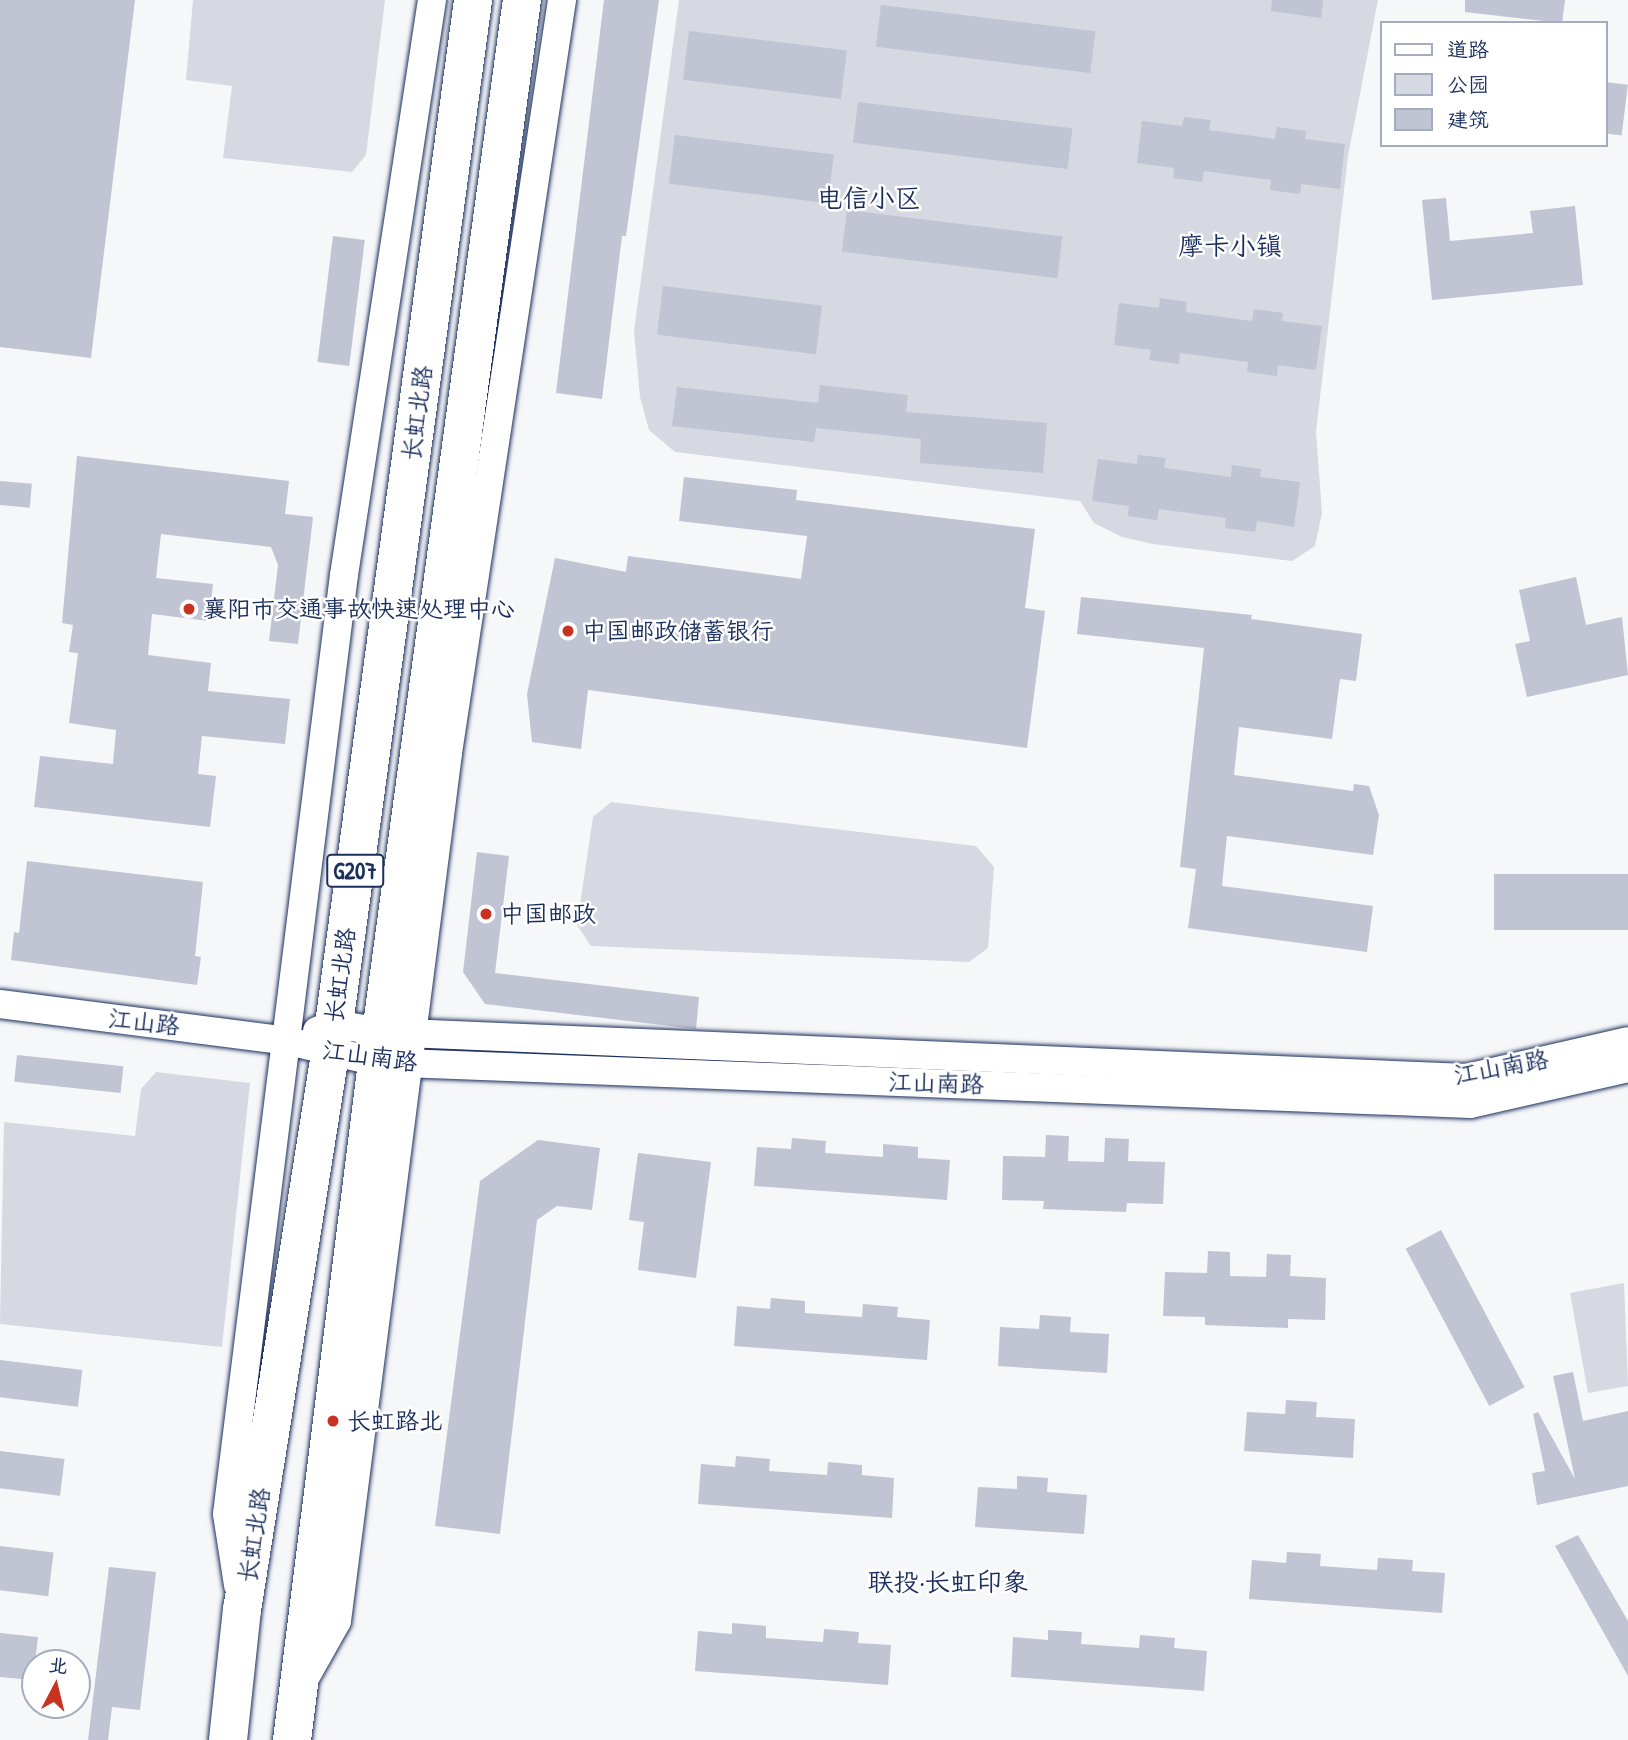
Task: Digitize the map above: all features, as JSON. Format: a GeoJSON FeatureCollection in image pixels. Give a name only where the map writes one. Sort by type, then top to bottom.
{"type":"FeatureCollection","features":[{"type":"Feature","properties":{"kind":"highway","name":"长虹北路"},"geometry":{"type":"LineString","coordinates":[[228,1740],[242,1610],[332,1039],[473,0]]}},
{"type":"Feature","properties":{"kind":"highway","name":"长虹北路"},"geometry":{"type":"LineString","coordinates":[[292,1740],[396,1048],[522,0]]}},
{"type":"Feature","properties":{"kind":"street"},"geometry":{"type":"LineString","coordinates":[[242,1610],[227,1514],[344,576],[432,0]]}},
{"type":"Feature","properties":{"kind":"street"},"geometry":{"type":"LineString","coordinates":[[396,1048],[448,753],[562,0]]}},
{"type":"Feature","properties":{"kind":"street","name":"江山路"},"geometry":{"type":"LineString","coordinates":[[0,1004],[288,1041]]}},
{"type":"Feature","properties":{"kind":"street","name":"江山南路"},"geometry":{"type":"LineString","coordinates":[[288,1041],[332,1039],[396,1048],[1470,1104],[1628,1068]]}},
{"type":"Feature","properties":{"kind":"street","name":"江山南路"},"geometry":{"type":"LineString","coordinates":[[396,1048],[1466,1078],[1628,1041]]}},
{"type":"Feature","properties":{"kind":"green space"},"geometry":{"type":"Polygon","coordinates":[[[193,0],[385,0],[366,155],[352,172],[223,158],[232,86],[186,80],[193,0]]]}},
{"type":"Feature","properties":{"kind":"green space"},"geometry":{"type":"Polygon","coordinates":[[[679,0],[1378,0],[1348,156],[1316,432],[1322,513],[1315,546],[1292,561],[1153,544],[1122,537],[1094,523],[1080,501],[675,452],[649,430],[640,397],[634,331],[679,0]]]}},
{"type":"Feature","properties":{"kind":"green space"},"geometry":{"type":"Polygon","coordinates":[[[611,802],[976,846],[994,867],[988,948],[969,962],[591,946],[577,925],[593,817],[611,802]]]}},
{"type":"Feature","properties":{"kind":"green space"},"geometry":{"type":"Polygon","coordinates":[[[156,1072],[250,1083],[222,1347],[0,1324],[4,1122],[135,1136],[141,1089],[156,1072]]]}},
{"type":"Feature","properties":{"kind":"green space"},"geometry":{"type":"Polygon","coordinates":[[[1624,1283],[1628,1386],[1588,1393],[1570,1293],[1624,1283]]]}},
{"type":"Feature","properties":{"kind":"building"},"geometry":{"type":"Polygon","coordinates":[[[0,0],[135,0],[91,358],[0,347],[0,0]]]}},
{"type":"Feature","properties":{"kind":"building"},"geometry":{"type":"Polygon","coordinates":[[[604,0],[659,0],[626,236],[622,236],[602,399],[556,393],[604,0]]]}},
{"type":"Feature","properties":{"kind":"building"},"geometry":{"type":"Polygon","coordinates":[[[1272,0],[1323,0],[1321,18],[1271,11],[1272,0]]]}},
{"type":"Feature","properties":{"kind":"building"},"geometry":{"type":"Polygon","coordinates":[[[1465,0],[1565,0],[1562,21],[1465,12],[1465,0]]]}},
{"type":"Feature","properties":{"kind":"building"},"geometry":{"type":"Polygon","coordinates":[[[881,5],[1095,31],[1090,73],[876,47],[881,5]]]}},
{"type":"Feature","properties":{"kind":"building"},"geometry":{"type":"Polygon","coordinates":[[[689,31],[847,50],[841,99],[683,80],[689,31]]]}},
{"type":"Feature","properties":{"kind":"building"},"geometry":{"type":"Polygon","coordinates":[[[1607,82],[1628,85],[1622,135],[1607,134],[1607,82]]]}},
{"type":"Feature","properties":{"kind":"building"},"geometry":{"type":"Polygon","coordinates":[[[858,102],[1072,128],[1067,169],[853,143],[858,102]]]}},
{"type":"Feature","properties":{"kind":"building"},"geometry":{"type":"Polygon","coordinates":[[[1184,117],[1211,120],[1209,130],[1275,139],[1277,127],[1306,131],[1305,139],[1345,144],[1340,189],[1301,184],[1300,194],[1270,190],[1271,180],[1204,171],[1202,182],[1173,178],[1174,168],[1137,163],[1142,121],[1182,126],[1184,117]]]}},
{"type":"Feature","properties":{"kind":"building"},"geometry":{"type":"Polygon","coordinates":[[[675,135],[834,154],[828,203],[669,184],[675,135]]]}},
{"type":"Feature","properties":{"kind":"building"},"geometry":{"type":"Polygon","coordinates":[[[1446,198],[1450,241],[1533,233],[1530,211],[1575,206],[1583,285],[1432,300],[1422,200],[1446,198]]]}},
{"type":"Feature","properties":{"kind":"building"},"geometry":{"type":"Polygon","coordinates":[[[847,210],[1062,236],[1057,278],[842,252],[847,210]]]}},
{"type":"Feature","properties":{"kind":"building"},"geometry":{"type":"Polygon","coordinates":[[[333,236],[365,240],[349,366],[318,362],[333,236]]]}},
{"type":"Feature","properties":{"kind":"building"},"geometry":{"type":"Polygon","coordinates":[[[663,286],[822,305],[816,354],[657,335],[663,286]]]}},
{"type":"Feature","properties":{"kind":"building"},"geometry":{"type":"Polygon","coordinates":[[[1160,298],[1187,302],[1186,312],[1252,321],[1254,309],[1283,313],[1282,321],[1322,326],[1316,370],[1278,365],[1277,376],[1247,372],[1248,362],[1180,353],[1179,364],[1149,360],[1151,350],[1114,345],[1119,303],[1159,308],[1160,298]]]}},
{"type":"Feature","properties":{"kind":"building"},"geometry":{"type":"Polygon","coordinates":[[[820,385],[908,395],[906,412],[1047,423],[1043,473],[920,463],[921,439],[816,428],[814,442],[672,426],[677,387],[818,403],[820,385]]]}},
{"type":"Feature","properties":{"kind":"building"},"geometry":{"type":"Polygon","coordinates":[[[1138,455],[1166,458],[1164,468],[1231,477],[1232,465],[1261,469],[1260,477],[1300,482],[1294,527],[1257,521],[1255,532],[1225,528],[1226,518],[1159,509],[1157,520],[1128,516],[1129,506],[1092,501],[1098,459],[1137,464],[1138,455]]]}},
{"type":"Feature","properties":{"kind":"building"},"geometry":{"type":"Polygon","coordinates":[[[77,456],[289,481],[285,514],[313,517],[298,644],[269,641],[278,565],[271,547],[161,534],[156,578],[213,584],[209,621],[152,614],[148,655],[211,663],[208,691],[290,699],[285,744],[202,736],[198,774],[216,776],[210,827],[34,807],[40,756],[113,764],[116,730],[69,723],[78,653],[69,652],[73,625],[62,623],[77,456]]]}},
{"type":"Feature","properties":{"kind":"building"},"geometry":{"type":"Polygon","coordinates":[[[684,477],[797,490],[796,500],[1035,529],[1025,608],[1045,611],[1027,748],[588,690],[581,749],[532,742],[527,694],[555,558],[626,572],[628,556],[801,579],[807,536],[679,521],[684,477]]]}},
{"type":"Feature","properties":{"kind":"building"},"geometry":{"type":"Polygon","coordinates":[[[0,481],[32,484],[30,508],[0,505],[0,481]]]}},
{"type":"Feature","properties":{"kind":"building"},"geometry":{"type":"Polygon","coordinates":[[[1576,577],[1586,625],[1622,617],[1628,675],[1527,697],[1515,644],[1530,641],[1519,590],[1576,577]]]}},
{"type":"Feature","properties":{"kind":"building"},"geometry":{"type":"Polygon","coordinates":[[[1081,597],[1252,615],[1251,619],[1362,634],[1356,681],[1340,679],[1332,739],[1239,727],[1234,775],[1353,791],[1354,784],[1369,786],[1379,815],[1373,855],[1227,836],[1222,886],[1373,906],[1367,952],[1188,928],[1196,869],[1180,867],[1204,648],[1077,634],[1081,597]]]}},
{"type":"Feature","properties":{"kind":"building","name":"中国邮政"},"geometry":{"type":"Polygon","coordinates":[[[477,852],[509,856],[495,973],[699,997],[696,1029],[485,1004],[463,972],[477,852]]]}},
{"type":"Feature","properties":{"kind":"building"},"geometry":{"type":"Polygon","coordinates":[[[27,861],[203,882],[195,956],[201,957],[197,985],[11,960],[14,932],[19,933],[27,861]]]}},
{"type":"Feature","properties":{"kind":"building"},"geometry":{"type":"Polygon","coordinates":[[[1494,874],[1628,874],[1628,930],[1494,930],[1494,874]]]}},
{"type":"Feature","properties":{"kind":"building"},"geometry":{"type":"Polygon","coordinates":[[[17,1055],[123,1066],[121,1093],[14,1082],[17,1055]]]}},
{"type":"Feature","properties":{"kind":"building"},"geometry":{"type":"Polygon","coordinates":[[[1046,1135],[1069,1136],[1068,1161],[1104,1162],[1105,1138],[1129,1139],[1128,1161],[1165,1162],[1163,1204],[1127,1203],[1126,1212],[1043,1209],[1044,1201],[1002,1200],[1003,1156],[1045,1157],[1046,1135]]]}},
{"type":"Feature","properties":{"kind":"building"},"geometry":{"type":"Polygon","coordinates":[[[792,1138],[826,1141],[825,1153],[883,1157],[883,1144],[918,1147],[918,1158],[950,1160],[947,1200],[754,1186],[757,1147],[791,1149],[792,1138]]]}},
{"type":"Feature","properties":{"kind":"building"},"geometry":{"type":"Polygon","coordinates":[[[538,1140],[600,1148],[592,1210],[557,1206],[537,1220],[500,1534],[435,1526],[480,1181],[538,1140]]]}},
{"type":"Feature","properties":{"kind":"building"},"geometry":{"type":"Polygon","coordinates":[[[638,1153],[711,1162],[696,1278],[638,1270],[644,1222],[629,1220],[638,1153]]]}},
{"type":"Feature","properties":{"kind":"building"},"geometry":{"type":"Polygon","coordinates":[[[1441,1230],[1525,1387],[1489,1406],[1406,1249],[1441,1230]]]}},
{"type":"Feature","properties":{"kind":"building"},"geometry":{"type":"Polygon","coordinates":[[[1208,1251],[1230,1252],[1230,1276],[1266,1277],[1267,1254],[1291,1255],[1290,1276],[1326,1278],[1325,1320],[1288,1319],[1288,1328],[1205,1325],[1205,1317],[1163,1316],[1165,1272],[1207,1273],[1208,1251]]]}},
{"type":"Feature","properties":{"kind":"building"},"geometry":{"type":"Polygon","coordinates":[[[771,1298],[805,1301],[805,1313],[862,1317],[863,1304],[898,1307],[897,1317],[930,1320],[927,1360],[734,1346],[737,1306],[770,1309],[771,1298]]]}},
{"type":"Feature","properties":{"kind":"building"},"geometry":{"type":"Polygon","coordinates":[[[1040,1315],[1071,1317],[1070,1332],[1109,1334],[1107,1373],[998,1366],[1000,1327],[1039,1329],[1040,1315]]]}},
{"type":"Feature","properties":{"kind":"building"},"geometry":{"type":"Polygon","coordinates":[[[0,1360],[82,1370],[78,1407],[0,1397],[0,1360]]]}},
{"type":"Feature","properties":{"kind":"building"},"geometry":{"type":"Polygon","coordinates":[[[1573,1372],[1583,1421],[1628,1411],[1628,1486],[1537,1505],[1532,1473],[1545,1471],[1533,1414],[1538,1412],[1575,1479],[1553,1376],[1573,1372]]]}},
{"type":"Feature","properties":{"kind":"building"},"geometry":{"type":"Polygon","coordinates":[[[1286,1400],[1317,1402],[1316,1417],[1355,1419],[1353,1458],[1244,1451],[1247,1412],[1285,1414],[1286,1400]]]}},
{"type":"Feature","properties":{"kind":"building"},"geometry":{"type":"Polygon","coordinates":[[[0,1451],[65,1459],[60,1496],[0,1488],[0,1451]]]}},
{"type":"Feature","properties":{"kind":"building"},"geometry":{"type":"Polygon","coordinates":[[[736,1456],[770,1459],[769,1471],[827,1475],[828,1462],[862,1465],[862,1475],[894,1478],[892,1518],[698,1504],[701,1464],[735,1467],[736,1456]]]}},
{"type":"Feature","properties":{"kind":"building"},"geometry":{"type":"Polygon","coordinates":[[[1017,1476],[1048,1478],[1047,1492],[1087,1495],[1084,1534],[975,1527],[978,1487],[1017,1489],[1017,1476]]]}},
{"type":"Feature","properties":{"kind":"building"},"geometry":{"type":"Polygon","coordinates":[[[1578,1535],[1628,1621],[1628,1676],[1555,1546],[1578,1535]]]}},
{"type":"Feature","properties":{"kind":"building"},"geometry":{"type":"Polygon","coordinates":[[[0,1546],[54,1553],[48,1596],[0,1590],[0,1546]]]}},
{"type":"Feature","properties":{"kind":"building"},"geometry":{"type":"Polygon","coordinates":[[[1287,1552],[1321,1554],[1320,1566],[1377,1570],[1378,1558],[1413,1560],[1412,1571],[1445,1573],[1442,1613],[1249,1599],[1252,1560],[1286,1563],[1287,1552]]]}},
{"type":"Feature","properties":{"kind":"building"},"geometry":{"type":"Polygon","coordinates":[[[109,1567],[156,1572],[140,1710],[112,1707],[108,1740],[88,1740],[109,1567]]]}},
{"type":"Feature","properties":{"kind":"building"},"geometry":{"type":"Polygon","coordinates":[[[732,1623],[766,1626],[766,1638],[823,1642],[824,1629],[859,1632],[858,1643],[891,1645],[888,1685],[695,1671],[698,1631],[732,1634],[732,1623]]]}},
{"type":"Feature","properties":{"kind":"building"},"geometry":{"type":"Polygon","coordinates":[[[1048,1630],[1082,1632],[1081,1644],[1139,1648],[1140,1635],[1175,1638],[1174,1648],[1207,1651],[1204,1691],[1011,1677],[1013,1637],[1048,1640],[1048,1630]]]}},
{"type":"Feature","properties":{"kind":"building"},"geometry":{"type":"Polygon","coordinates":[[[0,1633],[38,1637],[37,1649],[21,1649],[21,1679],[0,1677],[0,1633]]]}},
{"type":"Feature","properties":{"kind":"place","name":"襄阳市交通事故快速处理中心"},"geometry":{"type":"Point","coordinates":[189,609]}},
{"type":"Feature","properties":{"kind":"place","name":"中国邮政储蓄银行"},"geometry":{"type":"Point","coordinates":[568,631]}},
{"type":"Feature","properties":{"kind":"place","name":"中国邮政"},"geometry":{"type":"Point","coordinates":[486,914]}},
{"type":"Feature","properties":{"kind":"place","name":"长虹路北"},"geometry":{"type":"Point","coordinates":[333,1421]}},
{"type":"Feature","properties":{"kind":"district","name":"电信小区"},"geometry":{"type":"Point","coordinates":[869,198]}},
{"type":"Feature","properties":{"kind":"district","name":"摩卡小镇"},"geometry":{"type":"Point","coordinates":[1230,246]}},
{"type":"Feature","properties":{"kind":"district","name":"联投·长虹印象"},"geometry":{"type":"Point","coordinates":[948,1582]}}]}
